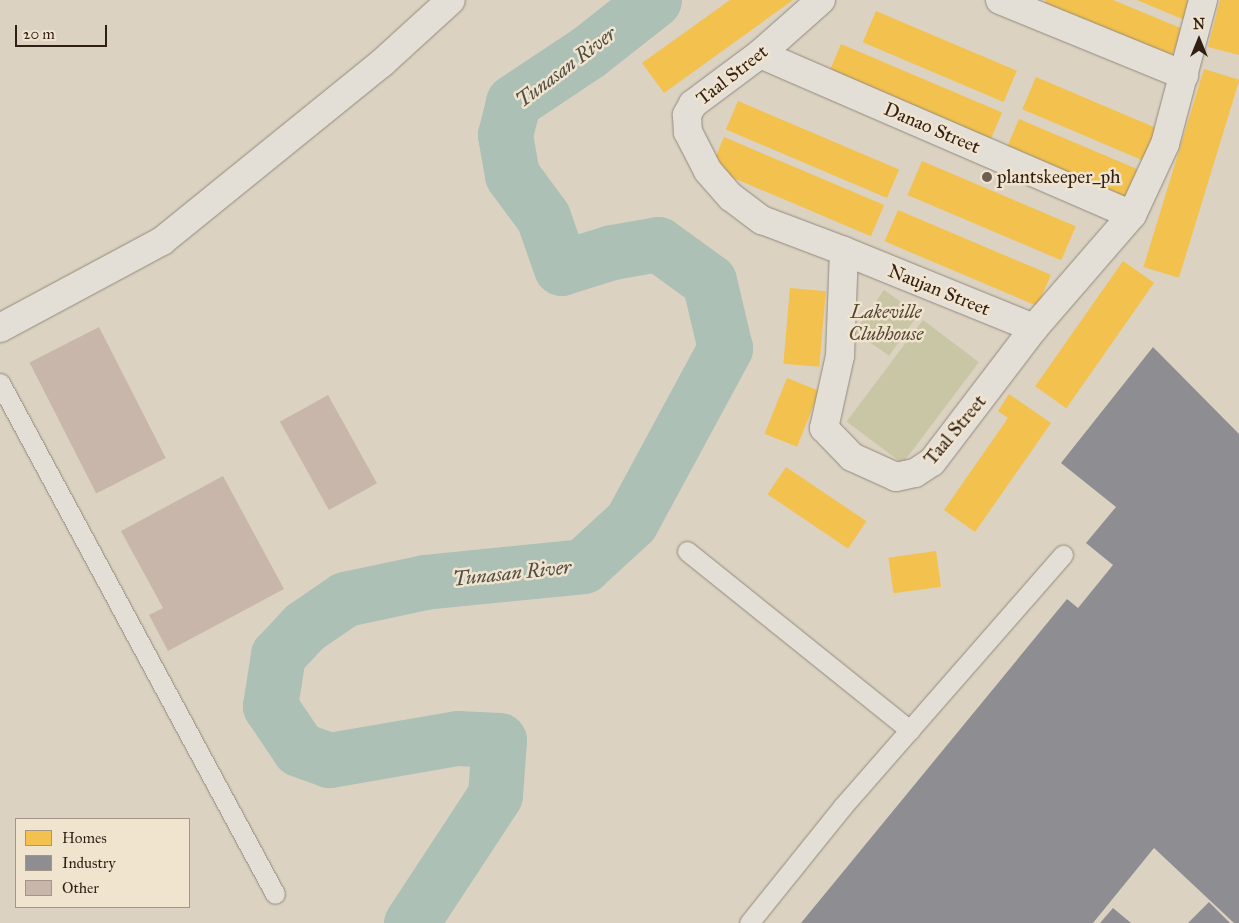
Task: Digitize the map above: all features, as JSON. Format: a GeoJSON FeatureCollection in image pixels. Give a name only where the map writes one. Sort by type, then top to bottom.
{"type":"FeatureCollection","features":[{"type":"Feature","properties":{"kind":"street"},"geometry":{"type":"LineString","coordinates":[[0,328],[162,241],[382,63],[451,0]]}},
{"type":"Feature","properties":{"kind":"street","name":"Taal Street"},"geometry":{"type":"LineString","coordinates":[[820,0],[760,54],[693,104],[687,115],[688,132],[708,171],[731,197],[762,220],[844,251],[840,356],[824,428],[852,457],[896,476],[915,474],[932,462],[1034,328],[1132,215],[1165,144],[1203,0]]}},
{"type":"Feature","properties":{"kind":"street"},"geometry":{"type":"LineString","coordinates":[[1000,0],[1184,75]]}},
{"type":"Feature","properties":{"kind":"street","name":"Danao Street"},"geometry":{"type":"LineString","coordinates":[[760,54],[1132,215]]}},
{"type":"Feature","properties":{"kind":"street","name":"Naujan Street"},"geometry":{"type":"LineString","coordinates":[[844,251],[1034,328]]}},
{"type":"Feature","properties":{"kind":"lane"},"geometry":{"type":"LineString","coordinates":[[0,383],[275,894]]}},
{"type":"Feature","properties":{"kind":"lane"},"geometry":{"type":"LineString","coordinates":[[687,551],[910,730]]}},
{"type":"Feature","properties":{"kind":"lane"},"geometry":{"type":"LineString","coordinates":[[749,923],[843,806],[1063,555]]}},
{"type":"Feature","properties":{"kind":"green space","name":"Lakeville Clubhouse"},"geometry":{"type":"Polygon","coordinates":[[[884,290],[918,314],[889,356],[855,332],[884,290]]]}},
{"type":"Feature","properties":{"kind":"green space"},"geometry":{"type":"Polygon","coordinates":[[[923,320],[979,362],[902,464],[847,421],[923,320]]]}},
{"type":"Feature","properties":{"kind":"building: Homes"},"geometry":{"type":"Polygon","coordinates":[[[730,0],[793,0],[664,93],[642,63],[730,0]]]}},
{"type":"Feature","properties":{"kind":"building: Homes"},"geometry":{"type":"Polygon","coordinates":[[[1046,0],[1113,0],[1183,29],[1169,62],[1042,9],[1046,0]]]}},
{"type":"Feature","properties":{"kind":"building: Homes"},"geometry":{"type":"Polygon","coordinates":[[[1137,0],[1196,0],[1187,21],[1137,0]]]}},
{"type":"Feature","properties":{"kind":"building: Homes"},"geometry":{"type":"Polygon","coordinates":[[[1220,0],[1239,0],[1239,55],[1208,47],[1220,0]]]}},
{"type":"Feature","properties":{"kind":"building: Homes"},"geometry":{"type":"Polygon","coordinates":[[[876,11],[1017,71],[1004,102],[863,42],[876,11]]]}},
{"type":"Feature","properties":{"kind":"building: Homes"},"geometry":{"type":"Polygon","coordinates":[[[841,44],[1002,112],[989,143],[828,74],[841,44]]]}},
{"type":"Feature","properties":{"kind":"building: Homes"},"geometry":{"type":"Polygon","coordinates":[[[1204,69],[1239,81],[1179,278],[1143,267],[1204,69]]]}},
{"type":"Feature","properties":{"kind":"building: Homes"},"geometry":{"type":"Polygon","coordinates":[[[1036,77],[1162,131],[1148,163],[1022,109],[1036,77]]]}},
{"type":"Feature","properties":{"kind":"building: Homes"},"geometry":{"type":"Polygon","coordinates":[[[738,101],[899,169],[887,198],[726,130],[738,101]]]}},
{"type":"Feature","properties":{"kind":"building: Homes"},"geometry":{"type":"Polygon","coordinates":[[[1019,119],[1147,173],[1134,205],[1006,150],[1019,119]]]}},
{"type":"Feature","properties":{"kind":"building: Homes"},"geometry":{"type":"Polygon","coordinates":[[[724,137],[884,205],[871,236],[711,168],[724,137]]]}},
{"type":"Feature","properties":{"kind":"building: Homes"},"geometry":{"type":"Polygon","coordinates":[[[922,161],[1076,226],[1061,260],[908,195],[922,161]]]}},
{"type":"Feature","properties":{"kind":"building: Homes"},"geometry":{"type":"Polygon","coordinates":[[[898,210],[1051,275],[1038,306],[885,241],[898,210]]]}},
{"type":"Feature","properties":{"kind":"building: Homes"},"geometry":{"type":"Polygon","coordinates":[[[1123,261],[1154,283],[1066,408],[1035,386],[1123,261]]]}},
{"type":"Feature","properties":{"kind":"building: Homes"},"geometry":{"type":"Polygon","coordinates":[[[790,288],[826,291],[819,367],[783,364],[790,288]]]}},
{"type":"Feature","properties":{"kind":"building: Homes"},"geometry":{"type":"Polygon","coordinates":[[[787,378],[819,391],[797,447],[765,434],[787,378]]]}},
{"type":"Feature","properties":{"kind":"building: Homes"},"geometry":{"type":"Polygon","coordinates":[[[1009,394],[1051,423],[975,532],[944,510],[1008,418],[998,411],[1009,394]]]}},
{"type":"Feature","properties":{"kind":"building: Homes"},"geometry":{"type":"Polygon","coordinates":[[[786,467],[866,521],[848,549],[768,494],[786,467]]]}},
{"type":"Feature","properties":{"kind":"building: Homes"},"geometry":{"type":"Polygon","coordinates":[[[936,551],[941,587],[893,593],[888,558],[936,551]]]}},
{"type":"Feature","properties":{"kind":"building: Industry"},"geometry":{"type":"Polygon","coordinates":[[[1153,347],[1239,434],[1239,923],[1234,923],[1154,848],[1093,923],[801,923],[1067,599],[1078,608],[1113,565],[1086,543],[1116,507],[1061,463],[1153,347]]]}},
{"type":"Feature","properties":{"kind":"building: Industry"},"geometry":{"type":"Polygon","coordinates":[[[1209,902],[1230,923],[1188,923],[1209,902]]]}},
{"type":"Feature","properties":{"kind":"building: Industry"},"geometry":{"type":"Polygon","coordinates":[[[1113,908],[1131,923],[1100,923],[1113,908]]]}},
{"type":"Feature","properties":{"kind":"building: Other"},"geometry":{"type":"Polygon","coordinates":[[[99,327],[166,458],[96,493],[30,362],[99,327]]]}},
{"type":"Feature","properties":{"kind":"building: Other"},"geometry":{"type":"Polygon","coordinates":[[[328,395],[377,483],[329,510],[280,422],[328,395]]]}},
{"type":"Feature","properties":{"kind":"building: Other"},"geometry":{"type":"Polygon","coordinates":[[[223,476],[284,589],[168,651],[149,615],[163,608],[121,531],[223,476]]]}},
{"type":"Feature","properties":{"kind":"waterway","name":"Tunasan River"},"geometry":{"type":"LineString","coordinates":[[411,923],[495,795],[499,740],[457,738],[329,760],[299,749],[270,706],[278,655],[304,627],[345,599],[424,582],[583,566],[631,522],[725,348],[709,281],[658,244],[612,252],[561,268],[543,217],[512,175],[505,135],[513,102],[588,52],[654,0]]}},
{"type":"Feature","properties":{"kind":"place","name":"plantskeeper_ph"},"geometry":{"type":"Point","coordinates":[987,177]}}]}
